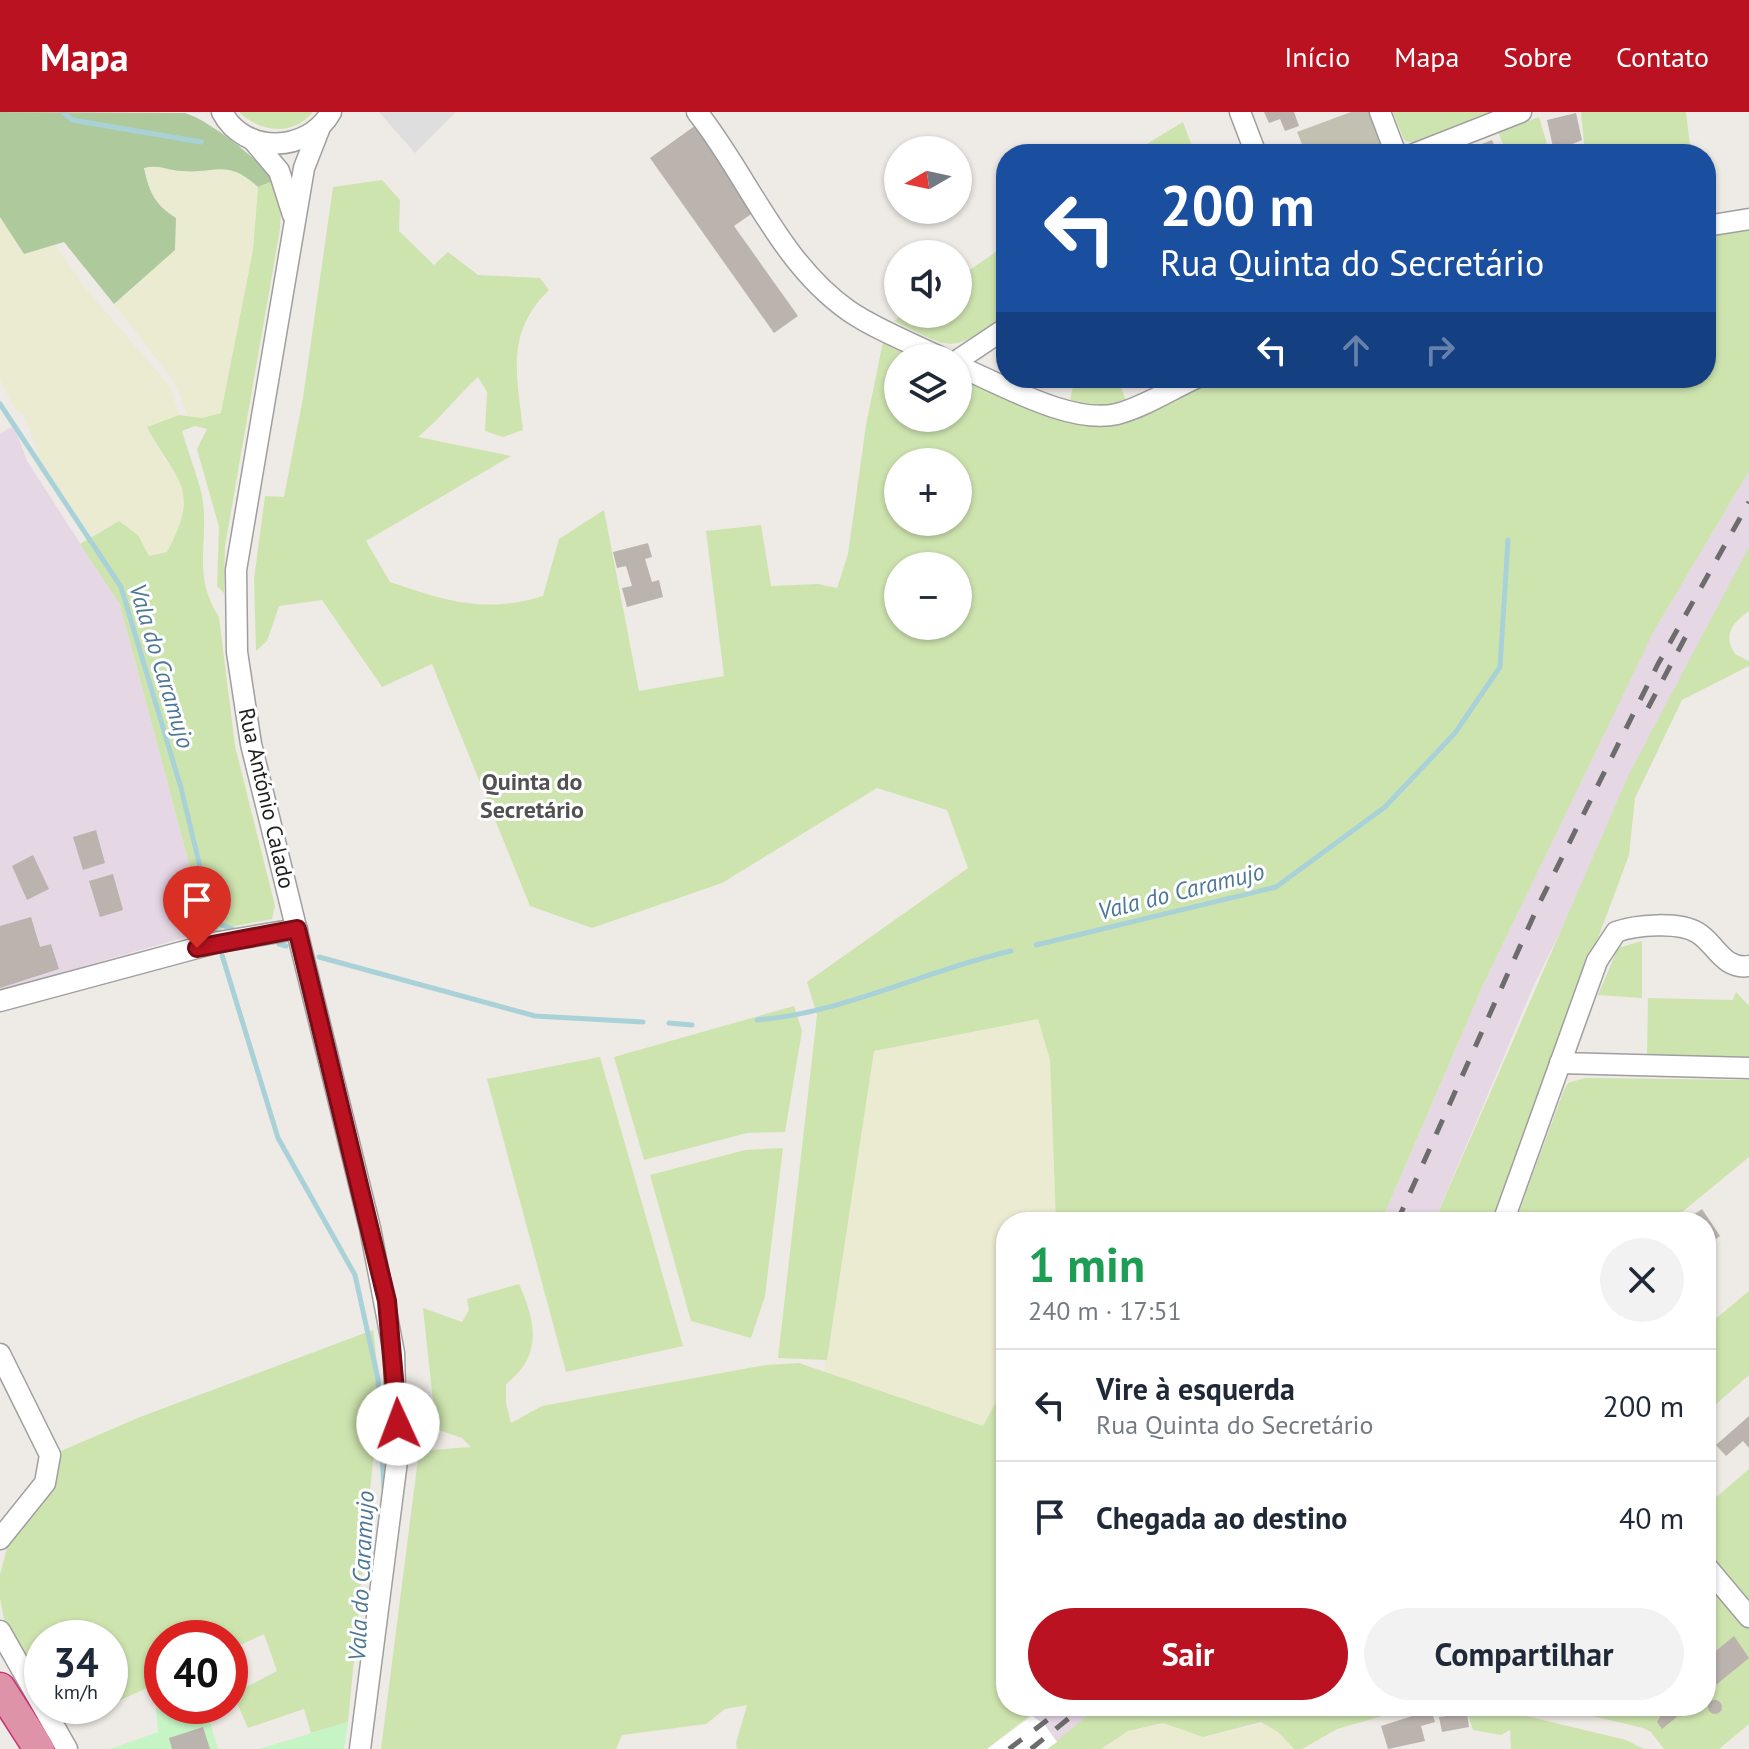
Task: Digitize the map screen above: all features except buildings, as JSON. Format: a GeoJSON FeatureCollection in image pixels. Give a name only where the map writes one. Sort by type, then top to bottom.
{"type":"FeatureCollection","features":[{"type":"Feature","properties":{"kind":"highway"},"geometry":{"type":"LineString","coordinates":[[0,1688],[39,1749]]}},
{"type":"Feature","properties":{"kind":"street"},"geometry":{"type":"LineString","coordinates":[[697,112],[769,222],[811,277],[848,310],[913,344]]}},
{"type":"Feature","properties":{"kind":"street"},"geometry":{"type":"LineString","coordinates":[[1240,112],[1252,144]]}},
{"type":"Feature","properties":{"kind":"street"},"geometry":{"type":"LineString","coordinates":[[1380,112],[1392,144]]}},
{"type":"Feature","properties":{"kind":"street"},"geometry":{"type":"LineString","coordinates":[[1439,144],[1521,112]]}},
{"type":"Feature","properties":{"kind":"street","name":"Rua António Calado"},"geometry":{"type":"LineString","coordinates":[[221,114],[252,139],[279,171],[295,223]]}},
{"type":"Feature","properties":{"kind":"street"},"geometry":{"type":"LineString","coordinates":[[252,139],[271,144],[293,142],[325,120]]}},
{"type":"Feature","properties":{"kind":"street","name":"Rua António Calado"},"geometry":{"type":"LineString","coordinates":[[325,120],[304,168],[236,570],[237,652],[251,744],[387,1301],[396,1376],[397,1461],[360,1749]]}},
{"type":"Feature","properties":{"kind":"street"},"geometry":{"type":"LineString","coordinates":[[1716,224],[1749,219]]}},
{"type":"Feature","properties":{"kind":"street"},"geometry":{"type":"LineString","coordinates":[[972,353],[996,335]]}},
{"type":"Feature","properties":{"kind":"street"},"geometry":{"type":"LineString","coordinates":[[972,369],[996,380]]}},
{"type":"Feature","properties":{"kind":"street"},"geometry":{"type":"LineString","coordinates":[[1015,388],[1062,409],[1098,417],[1131,410],[1176,388]]}},
{"type":"Feature","properties":{"kind":"street"},"geometry":{"type":"LineString","coordinates":[[1507,1212],[1597,961],[1616,932],[1638,927],[1692,930],[1731,964],[1749,966]]}},
{"type":"Feature","properties":{"kind":"street"},"geometry":{"type":"LineString","coordinates":[[0,1001],[219,942],[297,929]]}},
{"type":"Feature","properties":{"kind":"street"},"geometry":{"type":"LineString","coordinates":[[1560,1063],[1749,1068]]}},
{"type":"Feature","properties":{"kind":"street"},"geometry":{"type":"LineString","coordinates":[[0,1354],[50,1455],[45,1483],[0,1539]]}},
{"type":"Feature","properties":{"kind":"street"},"geometry":{"type":"LineString","coordinates":[[1716,1578],[1749,1617]]}},
{"type":"Feature","properties":{"kind":"street"},"geometry":{"type":"LineString","coordinates":[[0,1631],[67,1749]]}},
{"type":"Feature","properties":{"kind":"shaded area"},"geometry":{"type":"Polygon","coordinates":[[[379,112],[456,112],[415,153],[379,112]]]}},
{"type":"Feature","properties":{"kind":"shaded area"},"geometry":{"type":"Polygon","coordinates":[[[1351,112],[1370,112],[1381,144],[1302,144],[1297,132],[1351,112]]]}},
{"type":"Feature","properties":{"kind":"shaded area"},"geometry":{"type":"Polygon","coordinates":[[[11,427],[16,431],[27,461],[120,605],[207,931],[0,990],[0,434],[11,427]]]}},
{"type":"Feature","properties":{"kind":"shaded area"},"geometry":{"type":"Polygon","coordinates":[[[1749,471],[1749,547],[1534,985],[1438,1212],[1385,1212],[1484,983],[1652,634],[1749,471]]]}},
{"type":"Feature","properties":{"kind":"shaded area"},"geometry":{"type":"Polygon","coordinates":[[[1032,1716],[1087,1716],[1057,1742],[1044,1724],[1032,1716]]]}},
{"type":"Feature","properties":{"kind":"green space"},"geometry":{"type":"Polygon","coordinates":[[[0,112],[185,113],[233,142],[275,180],[258,187],[229,170],[144,168],[154,197],[176,218],[175,250],[114,304],[64,242],[24,254],[0,217],[0,112]]]}},
{"type":"Feature","properties":{"kind":"green space"},"geometry":{"type":"Polygon","coordinates":[[[239,112],[313,112],[296,125],[276,129],[256,124],[239,112]]]}},
{"type":"Feature","properties":{"kind":"green space"},"geometry":{"type":"Polygon","coordinates":[[[1393,112],[1494,112],[1413,143],[1404,140],[1393,112]]]}},
{"type":"Feature","properties":{"kind":"green space"},"geometry":{"type":"Polygon","coordinates":[[[1581,112],[1686,112],[1690,144],[1584,144],[1581,112]]]}},
{"type":"Feature","properties":{"kind":"green space"},"geometry":{"type":"Polygon","coordinates":[[[1539,117],[1547,144],[1503,144],[1498,132],[1539,117]]]}},
{"type":"Feature","properties":{"kind":"green space"},"geometry":{"type":"Polygon","coordinates":[[[1183,122],[1191,144],[1147,144],[1183,122]]]}},
{"type":"Feature","properties":{"kind":"green space"},"geometry":{"type":"Polygon","coordinates":[[[156,165],[182,171],[227,168],[240,171],[258,187],[253,250],[221,413],[202,418],[188,416],[174,381],[114,304],[175,250],[176,218],[161,209],[148,190],[144,168],[156,165]]]}},
{"type":"Feature","properties":{"kind":"green space"},"geometry":{"type":"Polygon","coordinates":[[[275,180],[281,208],[280,229],[225,546],[224,593],[217,586],[219,527],[197,449],[207,429],[195,426],[182,431],[202,496],[203,572],[219,617],[235,746],[275,906],[272,919],[207,931],[120,605],[80,544],[119,521],[138,535],[149,556],[167,552],[183,513],[184,498],[175,474],[147,427],[179,415],[202,418],[221,413],[253,250],[258,187],[275,180]]]}},
{"type":"Feature","properties":{"kind":"green space"},"geometry":{"type":"Polygon","coordinates":[[[382,180],[400,200],[399,231],[434,265],[448,252],[478,275],[540,278],[549,290],[535,306],[520,339],[517,373],[523,430],[503,437],[485,431],[487,392],[478,377],[418,437],[511,456],[366,541],[390,582],[466,603],[502,604],[543,596],[559,539],[604,510],[639,691],[724,676],[706,531],[761,525],[771,586],[818,584],[837,588],[848,554],[866,425],[883,342],[887,344],[884,344],[884,432],[972,432],[972,383],[1093,427],[1124,423],[1162,400],[1193,388],[1716,388],[1716,233],[1749,227],[1749,471],[1654,631],[1484,983],[1385,1212],[1056,1212],[1050,1060],[1038,1019],[874,1051],[827,1360],[778,1358],[817,1015],[807,982],[968,868],[947,810],[877,788],[722,883],[592,928],[530,906],[432,664],[382,687],[322,600],[279,606],[267,641],[256,651],[254,579],[265,496],[284,497],[303,398],[333,187],[382,180]]]}},
{"type":"Feature","properties":{"kind":"green space"},"geometry":{"type":"Polygon","coordinates":[[[0,217],[24,254],[55,245],[86,289],[170,387],[179,415],[147,427],[163,458],[180,475],[185,499],[179,529],[167,552],[149,556],[138,535],[119,521],[92,536],[41,461],[24,415],[15,410],[0,380],[0,217]]]}},
{"type":"Feature","properties":{"kind":"green space"},"geometry":{"type":"Polygon","coordinates":[[[996,252],[996,322],[962,342],[952,344],[908,328],[972,328],[972,268],[996,252]]]}},
{"type":"Feature","properties":{"kind":"green space"},"geometry":{"type":"Polygon","coordinates":[[[1073,388],[1121,388],[1126,401],[1103,406],[1070,400],[1073,388]]]}},
{"type":"Feature","properties":{"kind":"green space"},"geometry":{"type":"Polygon","coordinates":[[[1749,547],[1749,611],[1734,625],[1729,641],[1735,654],[1749,661],[1749,666],[1682,700],[1635,798],[1629,855],[1521,1145],[1501,1212],[1438,1212],[1629,774],[1749,547]]]}},
{"type":"Feature","properties":{"kind":"green space"},"geometry":{"type":"Polygon","coordinates":[[[1642,941],[1642,998],[1598,995],[1618,948],[1642,941]]]}},
{"type":"Feature","properties":{"kind":"green space"},"geometry":{"type":"Polygon","coordinates":[[[1736,992],[1749,1006],[1749,1057],[1647,1056],[1648,998],[1733,1000],[1736,992]]]}},
{"type":"Feature","properties":{"kind":"green space"},"geometry":{"type":"Polygon","coordinates":[[[794,1006],[802,1031],[785,1132],[747,1133],[644,1160],[614,1057],[794,1006]]]}},
{"type":"Feature","properties":{"kind":"green space"},"geometry":{"type":"Polygon","coordinates":[[[1038,1018],[1050,1060],[1056,1212],[996,1212],[996,1403],[984,1426],[824,1372],[873,1051],[1038,1018]]]}},
{"type":"Feature","properties":{"kind":"green space"},"geometry":{"type":"Polygon","coordinates":[[[600,1057],[683,1346],[566,1372],[487,1079],[600,1057]]]}},
{"type":"Feature","properties":{"kind":"green space"},"geometry":{"type":"Polygon","coordinates":[[[1585,1078],[1749,1080],[1749,1157],[1682,1212],[1519,1212],[1568,1083],[1585,1078]]]}},
{"type":"Feature","properties":{"kind":"green space"},"geometry":{"type":"Polygon","coordinates":[[[783,1148],[765,1296],[751,1338],[691,1321],[650,1175],[745,1150],[783,1148]]]}},
{"type":"Feature","properties":{"kind":"green space"},"geometry":{"type":"Polygon","coordinates":[[[519,1284],[529,1312],[533,1338],[531,1350],[518,1373],[506,1384],[506,1403],[511,1423],[542,1406],[766,1365],[799,1363],[983,1426],[996,1402],[996,1716],[1029,1716],[987,1749],[737,1749],[747,1705],[725,1709],[706,1724],[622,1735],[616,1749],[381,1749],[419,1451],[471,1447],[462,1438],[436,1429],[423,1308],[462,1322],[469,1310],[467,1299],[519,1284]]]}},
{"type":"Feature","properties":{"kind":"green space"},"geometry":{"type":"Polygon","coordinates":[[[1749,1291],[1749,1375],[1716,1404],[1716,1319],[1749,1291]]]}},
{"type":"Feature","properties":{"kind":"green space"},"geometry":{"type":"Polygon","coordinates":[[[373,1330],[380,1387],[348,1722],[311,1733],[304,1709],[248,1728],[248,1686],[277,1671],[264,1634],[248,1642],[248,1620],[144,1620],[144,1689],[128,1697],[128,1620],[24,1620],[24,1667],[9,1645],[0,1598],[0,1574],[8,1545],[46,1497],[54,1454],[140,1417],[373,1330]]]}},
{"type":"Feature","properties":{"kind":"green space"},"geometry":{"type":"Polygon","coordinates":[[[1749,1469],[1749,1605],[1716,1565],[1716,1497],[1749,1469]]]}},
{"type":"Feature","properties":{"kind":"green space"},"geometry":{"type":"Polygon","coordinates":[[[1716,1589],[1749,1629],[1749,1724],[1719,1749],[1664,1749],[1651,1732],[1592,1716],[1716,1716],[1716,1589]]]}},
{"type":"Feature","properties":{"kind":"green space"},"geometry":{"type":"Polygon","coordinates":[[[1087,1716],[1382,1716],[1337,1729],[1302,1749],[1294,1749],[1278,1732],[1261,1722],[1203,1737],[1163,1723],[1128,1731],[1101,1749],[1047,1749],[1087,1716]]]}},
{"type":"Feature","properties":{"kind":"green space"},"geometry":{"type":"Polygon","coordinates":[[[1298,1716],[1382,1716],[1337,1729],[1302,1749],[1101,1749],[1128,1731],[1164,1723],[1203,1737],[1298,1716]]]}},
{"type":"Feature","properties":{"kind":"green space"},"geometry":{"type":"Polygon","coordinates":[[[1469,1716],[1526,1716],[1626,1740],[1644,1749],[1511,1749],[1510,1730],[1501,1735],[1473,1730],[1469,1716]]]}},
{"type":"Feature","properties":{"kind":"green space"},"geometry":{"type":"Polygon","coordinates":[[[348,1722],[344,1749],[259,1749],[348,1722]]]}},
{"type":"Feature","properties":{"kind":"green space"},"geometry":{"type":"Polygon","coordinates":[[[157,1724],[210,1724],[218,1749],[110,1749],[158,1732],[157,1724]]]}},
{"type":"Feature","properties":{"kind":"pier"},"geometry":{"type":"Polygon","coordinates":[[[1032,1716],[1044,1724],[1057,1742],[1047,1749],[987,1749],[1032,1716]]]}},
{"type":"Feature","properties":{"kind":"waterway","name":"Vala do Caramujo"},"geometry":{"type":"LineString","coordinates":[[63,112],[72,120],[201,142]]}},
{"type":"Feature","properties":{"kind":"waterway","name":"Vala do Caramujo"},"geometry":{"type":"LineString","coordinates":[[0,404],[121,587],[181,788],[215,929]]}},
{"type":"Feature","properties":{"kind":"waterway","name":"Vala do Caramujo"},"geometry":{"type":"LineString","coordinates":[[1036,945],[1276,887],[1385,807],[1455,733],[1500,667],[1508,540]]}},
{"type":"Feature","properties":{"kind":"waterway","name":"Vala do Caramujo"},"geometry":{"type":"LineString","coordinates":[[213,922],[233,929]]}},
{"type":"Feature","properties":{"kind":"waterway","name":"Vala do Caramujo"},"geometry":{"type":"LineString","coordinates":[[279,944],[286,946]]}},
{"type":"Feature","properties":{"kind":"waterway","name":"Vala do Caramujo"},"geometry":{"type":"LineString","coordinates":[[757,1020],[821,1009],[1011,951]]}},
{"type":"Feature","properties":{"kind":"waterway","name":"Vala do Caramujo"},"geometry":{"type":"LineString","coordinates":[[222,955],[278,1138],[355,1275],[378,1379],[384,1489]]}},
{"type":"Feature","properties":{"kind":"waterway","name":"Vala do Caramujo"},"geometry":{"type":"LineString","coordinates":[[319,957],[535,1016],[643,1022]]}},
{"type":"Feature","properties":{"kind":"waterway","name":"Vala do Caramujo"},"geometry":{"type":"LineString","coordinates":[[669,1023],[692,1025]]}},
{"type":"Feature","properties":{"kind":"railway"},"geometry":{"type":"LineString","coordinates":[[1401,1212],[1538,906],[1658,664],[1749,502]]}},
{"type":"Feature","properties":{"kind":"railway"},"geometry":{"type":"LineString","coordinates":[[1648,708],[1687,634]]}},
{"type":"Feature","properties":{"kind":"railway"},"geometry":{"type":"LineString","coordinates":[[1009,1749],[1053,1716]]}},
{"type":"Feature","properties":{"kind":"railway"},"geometry":{"type":"LineString","coordinates":[[1031,1749],[1072,1716]]}},
{"type":"Feature","properties":{"kind":"district","name":"Quinta do Secretário"},"geometry":{"type":"Point","coordinates":[532,795]}},
{"type":"Feature","properties":{"kind":"route"},"geometry":{"type":"LineString","coordinates":[[197,948],[297,929],[387,1301],[398,1424]]}}]}
